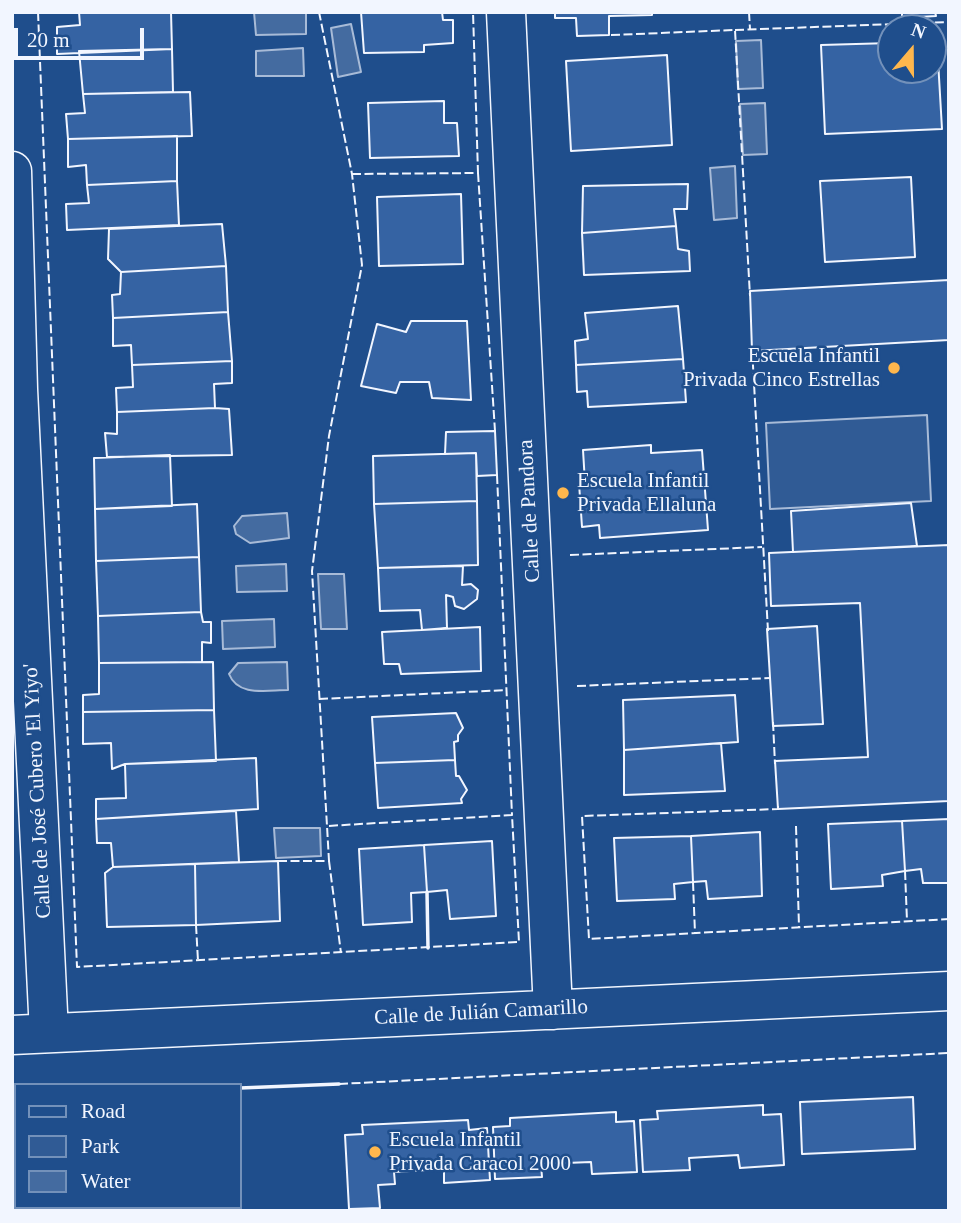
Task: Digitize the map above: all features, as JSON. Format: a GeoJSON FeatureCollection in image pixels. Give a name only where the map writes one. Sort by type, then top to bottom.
{"type":"FeatureCollection","features":[{"type":"Feature","properties":{"kind":"street","name":"Calle de Pandora"},"geometry":{"type":"LineString","coordinates":[[506,12],[554,1010]]}},
{"type":"Feature","properties":{"kind":"street","name":"Calle de José Cubero 'El Yiyo'"},"geometry":{"type":"LineString","coordinates":[[12,171],[31,1034]]}},
{"type":"Feature","properties":{"kind":"street","name":"Calle de Julián Camarillo"},"geometry":{"type":"LineString","coordinates":[[31,1034],[949,991]]}},
{"type":"Feature","properties":{"kind":"green space"},"geometry":{"type":"Polygon","coordinates":[[[927,415],[931,501],[770,509],[766,423],[927,415]]]}},
{"type":"Feature","properties":{"kind":"water"},"geometry":{"type":"Polygon","coordinates":[[[254,12],[306,12],[306,34],[256,35],[254,12]]]}},
{"type":"Feature","properties":{"kind":"water"},"geometry":{"type":"Polygon","coordinates":[[[351,24],[361,72],[338,77],[331,28],[351,24]]]}},
{"type":"Feature","properties":{"kind":"water"},"geometry":{"type":"Polygon","coordinates":[[[761,40],[763,88],[738,89],[736,41],[761,40]]]}},
{"type":"Feature","properties":{"kind":"water"},"geometry":{"type":"Polygon","coordinates":[[[303,48],[304,76],[256,76],[256,51],[303,48]]]}},
{"type":"Feature","properties":{"kind":"water"},"geometry":{"type":"Polygon","coordinates":[[[765,103],[767,154],[743,155],[740,104],[765,103]]]}},
{"type":"Feature","properties":{"kind":"water"},"geometry":{"type":"Polygon","coordinates":[[[735,166],[737,218],[714,220],[710,168],[735,166]]]}},
{"type":"Feature","properties":{"kind":"water"},"geometry":{"type":"Polygon","coordinates":[[[287,513],[289,538],[250,543],[236,534],[234,526],[242,516],[287,513]]]}},
{"type":"Feature","properties":{"kind":"water"},"geometry":{"type":"Polygon","coordinates":[[[286,564],[287,591],[237,592],[236,566],[286,564]]]}},
{"type":"Feature","properties":{"kind":"water"},"geometry":{"type":"Polygon","coordinates":[[[318,574],[344,574],[347,629],[321,629],[318,574]]]}},
{"type":"Feature","properties":{"kind":"water"},"geometry":{"type":"Polygon","coordinates":[[[274,619],[275,647],[223,649],[222,621],[274,619]]]}},
{"type":"Feature","properties":{"kind":"water"},"geometry":{"type":"Polygon","coordinates":[[[287,662],[288,690],[246,689],[233,681],[229,674],[238,663],[287,662]]]}},
{"type":"Feature","properties":{"kind":"water"},"geometry":{"type":"Polygon","coordinates":[[[274,828],[320,828],[321,856],[276,858],[274,828]]]}},
{"type":"Feature","properties":{"kind":"building"},"geometry":{"type":"Polygon","coordinates":[[[79,12],[171,12],[172,49],[57,54],[57,27],[80,25],[79,12]]]}},
{"type":"Feature","properties":{"kind":"building"},"geometry":{"type":"Polygon","coordinates":[[[361,12],[442,12],[443,20],[453,20],[453,43],[424,45],[424,52],[364,53],[361,12]]]}},
{"type":"Feature","properties":{"kind":"building"},"geometry":{"type":"Polygon","coordinates":[[[555,12],[652,12],[652,15],[609,16],[609,35],[577,36],[576,18],[555,18],[555,12]]]}},
{"type":"Feature","properties":{"kind":"building"},"geometry":{"type":"Polygon","coordinates":[[[935,12],[936,14],[902,14],[935,12]]]}},
{"type":"Feature","properties":{"kind":"building"},"geometry":{"type":"Polygon","coordinates":[[[877,43],[877,84],[939,84],[942,129],[825,134],[821,45],[877,43]]]}},
{"type":"Feature","properties":{"kind":"building"},"geometry":{"type":"Polygon","coordinates":[[[172,49],[173,92],[83,94],[79,51],[172,49]]]}},
{"type":"Feature","properties":{"kind":"building"},"geometry":{"type":"Polygon","coordinates":[[[667,55],[672,145],[571,151],[566,61],[667,55]]]}},
{"type":"Feature","properties":{"kind":"building"},"geometry":{"type":"Polygon","coordinates":[[[190,92],[192,136],[68,139],[66,114],[85,113],[83,94],[190,92]]]}},
{"type":"Feature","properties":{"kind":"building"},"geometry":{"type":"Polygon","coordinates":[[[444,101],[444,123],[457,123],[459,156],[370,158],[368,103],[444,101]]]}},
{"type":"Feature","properties":{"kind":"building"},"geometry":{"type":"Polygon","coordinates":[[[177,136],[177,181],[87,185],[86,165],[68,167],[68,139],[177,136]]]}},
{"type":"Feature","properties":{"kind":"building"},"geometry":{"type":"Polygon","coordinates":[[[911,177],[915,257],[825,262],[820,181],[911,177]]]}},
{"type":"Feature","properties":{"kind":"building"},"geometry":{"type":"Polygon","coordinates":[[[177,181],[179,225],[67,230],[66,204],[89,203],[87,185],[177,181]]]}},
{"type":"Feature","properties":{"kind":"building"},"geometry":{"type":"Polygon","coordinates":[[[688,184],[687,209],[674,209],[676,226],[582,233],[583,186],[688,184]]]}},
{"type":"Feature","properties":{"kind":"building"},"geometry":{"type":"Polygon","coordinates":[[[461,194],[463,264],[379,266],[377,197],[461,194]]]}},
{"type":"Feature","properties":{"kind":"building"},"geometry":{"type":"Polygon","coordinates":[[[222,224],[226,266],[121,272],[108,259],[109,229],[222,224]]]}},
{"type":"Feature","properties":{"kind":"building"},"geometry":{"type":"Polygon","coordinates":[[[676,226],[678,249],[689,251],[690,271],[584,275],[582,233],[676,226]]]}},
{"type":"Feature","properties":{"kind":"building"},"geometry":{"type":"Polygon","coordinates":[[[226,266],[228,312],[113,318],[112,295],[120,294],[121,272],[226,266]]]}},
{"type":"Feature","properties":{"kind":"building"},"geometry":{"type":"Polygon","coordinates":[[[949,280],[949,340],[752,351],[750,291],[949,280]]]}},
{"type":"Feature","properties":{"kind":"building"},"geometry":{"type":"Polygon","coordinates":[[[678,306],[683,359],[576,365],[575,341],[588,339],[585,313],[678,306]]]}},
{"type":"Feature","properties":{"kind":"building"},"geometry":{"type":"Polygon","coordinates":[[[228,312],[232,361],[132,365],[131,345],[113,346],[113,318],[228,312]]]}},
{"type":"Feature","properties":{"kind":"building"},"geometry":{"type":"Polygon","coordinates":[[[411,321],[467,321],[471,400],[432,398],[429,382],[400,382],[396,393],[361,386],[377,324],[406,332],[411,321]]]}},
{"type":"Feature","properties":{"kind":"building"},"geometry":{"type":"Polygon","coordinates":[[[683,359],[686,402],[588,407],[587,391],[577,392],[576,365],[683,359]]]}},
{"type":"Feature","properties":{"kind":"building"},"geometry":{"type":"Polygon","coordinates":[[[232,361],[232,383],[214,384],[215,408],[117,412],[116,388],[133,387],[132,365],[232,361]]]}},
{"type":"Feature","properties":{"kind":"building"},"geometry":{"type":"Polygon","coordinates":[[[229,409],[232,455],[107,457],[105,433],[117,434],[117,412],[229,409]]]}},
{"type":"Feature","properties":{"kind":"building"},"geometry":{"type":"Polygon","coordinates":[[[495,431],[497,475],[477,476],[476,453],[445,454],[446,432],[495,431]]]}},
{"type":"Feature","properties":{"kind":"building"},"geometry":{"type":"Polygon","coordinates":[[[651,445],[651,453],[702,450],[708,530],[600,538],[599,525],[582,527],[579,483],[585,483],[583,450],[651,445]]]}},
{"type":"Feature","properties":{"kind":"building"},"geometry":{"type":"Polygon","coordinates":[[[476,453],[477,501],[374,504],[373,456],[476,453]]]}},
{"type":"Feature","properties":{"kind":"building"},"geometry":{"type":"Polygon","coordinates":[[[170,455],[172,506],[95,509],[94,458],[170,455]]]}},
{"type":"Feature","properties":{"kind":"building"},"geometry":{"type":"Polygon","coordinates":[[[477,501],[478,565],[378,568],[374,504],[477,501]]]}},
{"type":"Feature","properties":{"kind":"building"},"geometry":{"type":"Polygon","coordinates":[[[911,503],[917,546],[793,552],[791,511],[911,503]]]}},
{"type":"Feature","properties":{"kind":"building"},"geometry":{"type":"Polygon","coordinates":[[[197,504],[199,557],[96,561],[95,509],[197,504]]]}},
{"type":"Feature","properties":{"kind":"building"},"geometry":{"type":"Polygon","coordinates":[[[949,545],[949,801],[778,809],[775,761],[868,757],[860,603],[771,606],[769,553],[949,545]]]}},
{"type":"Feature","properties":{"kind":"building"},"geometry":{"type":"Polygon","coordinates":[[[199,557],[201,612],[98,616],[96,561],[199,557]]]}},
{"type":"Feature","properties":{"kind":"building"},"geometry":{"type":"Polygon","coordinates":[[[463,566],[462,585],[471,584],[478,590],[477,599],[464,609],[455,606],[453,597],[446,595],[447,628],[422,630],[420,610],[380,611],[378,568],[463,566]]]}},
{"type":"Feature","properties":{"kind":"building"},"geometry":{"type":"Polygon","coordinates":[[[201,612],[203,622],[211,622],[211,643],[202,642],[202,662],[99,663],[98,616],[201,612]]]}},
{"type":"Feature","properties":{"kind":"building"},"geometry":{"type":"Polygon","coordinates":[[[817,626],[823,724],[773,726],[767,629],[817,626]]]}},
{"type":"Feature","properties":{"kind":"building"},"geometry":{"type":"Polygon","coordinates":[[[480,627],[481,671],[401,674],[399,664],[384,664],[382,632],[480,627]]]}},
{"type":"Feature","properties":{"kind":"building"},"geometry":{"type":"Polygon","coordinates":[[[213,662],[214,710],[83,712],[83,695],[99,694],[99,663],[213,662]]]}},
{"type":"Feature","properties":{"kind":"building"},"geometry":{"type":"Polygon","coordinates":[[[735,695],[738,742],[624,750],[623,700],[735,695]]]}},
{"type":"Feature","properties":{"kind":"building"},"geometry":{"type":"Polygon","coordinates":[[[214,710],[216,761],[125,764],[112,769],[111,743],[83,744],[83,712],[214,710]]]}},
{"type":"Feature","properties":{"kind":"building"},"geometry":{"type":"Polygon","coordinates":[[[456,713],[463,728],[458,735],[458,741],[454,742],[455,760],[375,763],[372,717],[456,713]]]}},
{"type":"Feature","properties":{"kind":"building"},"geometry":{"type":"Polygon","coordinates":[[[721,743],[725,791],[624,795],[624,750],[721,743]]]}},
{"type":"Feature","properties":{"kind":"building"},"geometry":{"type":"Polygon","coordinates":[[[256,758],[258,809],[96,819],[96,799],[126,798],[125,764],[256,758]]]}},
{"type":"Feature","properties":{"kind":"building"},"geometry":{"type":"Polygon","coordinates":[[[455,760],[456,776],[459,776],[467,790],[461,799],[462,803],[378,808],[375,763],[455,760]]]}},
{"type":"Feature","properties":{"kind":"building"},"geometry":{"type":"Polygon","coordinates":[[[236,811],[239,862],[113,867],[111,843],[97,843],[96,819],[236,811]]]}},
{"type":"Feature","properties":{"kind":"building"},"geometry":{"type":"Polygon","coordinates":[[[949,819],[949,883],[923,883],[921,869],[905,871],[902,821],[949,819]]]}},
{"type":"Feature","properties":{"kind":"building"},"geometry":{"type":"Polygon","coordinates":[[[902,821],[905,871],[882,875],[883,886],[831,889],[828,824],[902,821]]]}},
{"type":"Feature","properties":{"kind":"building"},"geometry":{"type":"Polygon","coordinates":[[[760,832],[762,896],[708,899],[706,881],[693,882],[691,836],[760,832]]]}},
{"type":"Feature","properties":{"kind":"building"},"geometry":{"type":"Polygon","coordinates":[[[691,836],[693,882],[674,884],[675,899],[617,901],[614,838],[691,836]]]}},
{"type":"Feature","properties":{"kind":"building"},"geometry":{"type":"Polygon","coordinates":[[[492,841],[496,916],[450,919],[447,890],[427,892],[424,845],[492,841]]]}},
{"type":"Feature","properties":{"kind":"building"},"geometry":{"type":"Polygon","coordinates":[[[424,845],[427,892],[411,893],[412,922],[363,925],[359,849],[424,845]]]}},
{"type":"Feature","properties":{"kind":"building"},"geometry":{"type":"Polygon","coordinates":[[[278,861],[280,921],[196,925],[195,864],[278,861]]]}},
{"type":"Feature","properties":{"kind":"building"},"geometry":{"type":"Polygon","coordinates":[[[195,864],[196,925],[107,927],[105,873],[113,867],[195,864]]]}},
{"type":"Feature","properties":{"kind":"building"},"geometry":{"type":"Polygon","coordinates":[[[913,1097],[915,1149],[802,1154],[800,1102],[913,1097]]]}},
{"type":"Feature","properties":{"kind":"building"},"geometry":{"type":"Polygon","coordinates":[[[763,1105],[763,1115],[781,1114],[784,1165],[740,1168],[738,1155],[689,1158],[690,1170],[643,1172],[640,1120],[658,1119],[657,1111],[763,1105]]]}},
{"type":"Feature","properties":{"kind":"building"},"geometry":{"type":"Polygon","coordinates":[[[616,1112],[616,1122],[634,1121],[637,1172],[592,1174],[591,1162],[541,1164],[542,1177],[495,1179],[493,1127],[510,1126],[510,1118],[616,1112]]]}},
{"type":"Feature","properties":{"kind":"building"},"geometry":{"type":"Polygon","coordinates":[[[468,1120],[469,1130],[487,1128],[490,1180],[444,1183],[444,1169],[394,1172],[395,1184],[378,1185],[380,1208],[349,1209],[345,1135],[363,1134],[362,1125],[468,1120]]]}},
{"type":"Feature","properties":{"kind":"fence"},"geometry":{"type":"LineString","coordinates":[[38,12],[77,967],[519,942],[512,815],[327,826],[312,571],[329,436],[362,265],[352,174],[319,12]]}},
{"type":"Feature","properties":{"kind":"fence"},"geometry":{"type":"LineString","coordinates":[[352,174],[478,173],[473,12]]}},
{"type":"Feature","properties":{"kind":"fence"},"geometry":{"type":"LineString","coordinates":[[749,12],[750,29]]}},
{"type":"Feature","properties":{"kind":"fence"},"geometry":{"type":"LineString","coordinates":[[735,30],[949,22]]}},
{"type":"Feature","properties":{"kind":"fence"},"geometry":{"type":"LineString","coordinates":[[611,35],[735,30],[750,296]]}},
{"type":"Feature","properties":{"kind":"fence"},"geometry":{"type":"LineString","coordinates":[[478,173],[495,431]]}},
{"type":"Feature","properties":{"kind":"fence"},"geometry":{"type":"LineString","coordinates":[[752,348],[768,631]]}},
{"type":"Feature","properties":{"kind":"fence"},"geometry":{"type":"LineString","coordinates":[[497,475],[512,815]]}},
{"type":"Feature","properties":{"kind":"fence"},"geometry":{"type":"LineString","coordinates":[[570,555],[762,547]]}},
{"type":"Feature","properties":{"kind":"fence"},"geometry":{"type":"LineString","coordinates":[[577,686],[770,678]]}},
{"type":"Feature","properties":{"kind":"fence"},"geometry":{"type":"LineString","coordinates":[[319,699],[507,690]]}},
{"type":"Feature","properties":{"kind":"fence"},"geometry":{"type":"LineString","coordinates":[[773,722],[775,764]]}},
{"type":"Feature","properties":{"kind":"fence"},"geometry":{"type":"LineString","coordinates":[[778,806],[778,809],[582,816],[589,939],[949,919]]}},
{"type":"Feature","properties":{"kind":"fence"},"geometry":{"type":"LineString","coordinates":[[278,861],[329,861],[327,826]]}},
{"type":"Feature","properties":{"kind":"fence"},"geometry":{"type":"LineString","coordinates":[[796,826],[799,927]]}},
{"type":"Feature","properties":{"kind":"fence"},"geometry":{"type":"LineString","coordinates":[[329,861],[341,953]]}},
{"type":"Feature","properties":{"kind":"fence"},"geometry":{"type":"LineString","coordinates":[[905,871],[907,921]]}},
{"type":"Feature","properties":{"kind":"fence"},"geometry":{"type":"LineString","coordinates":[[693,882],[695,933]]}},
{"type":"Feature","properties":{"kind":"fence"},"geometry":{"type":"LineString","coordinates":[[196,925],[198,961]]}},
{"type":"Feature","properties":{"kind":"fence"},"geometry":{"type":"LineString","coordinates":[[339,1084],[949,1053]]}},
{"type":"Feature","properties":{"kind":"wall"},"geometry":{"type":"LineString","coordinates":[[427,892],[428,948]]}},
{"type":"Feature","properties":{"kind":"wall"},"geometry":{"type":"LineString","coordinates":[[242,1088],[339,1084]]}},
{"type":"Feature","properties":{"kind":"place","name":"Escuela Infantil Privada Cinco Estrellas"},"geometry":{"type":"Point","coordinates":[894,368]}},
{"type":"Feature","properties":{"kind":"place","name":"Escuela Infantil Privada Ellaluna"},"geometry":{"type":"Point","coordinates":[563,493]}},
{"type":"Feature","properties":{"kind":"place","name":"Escuela Infantil Privada Caracol 2000"},"geometry":{"type":"Point","coordinates":[375,1152]}}]}
